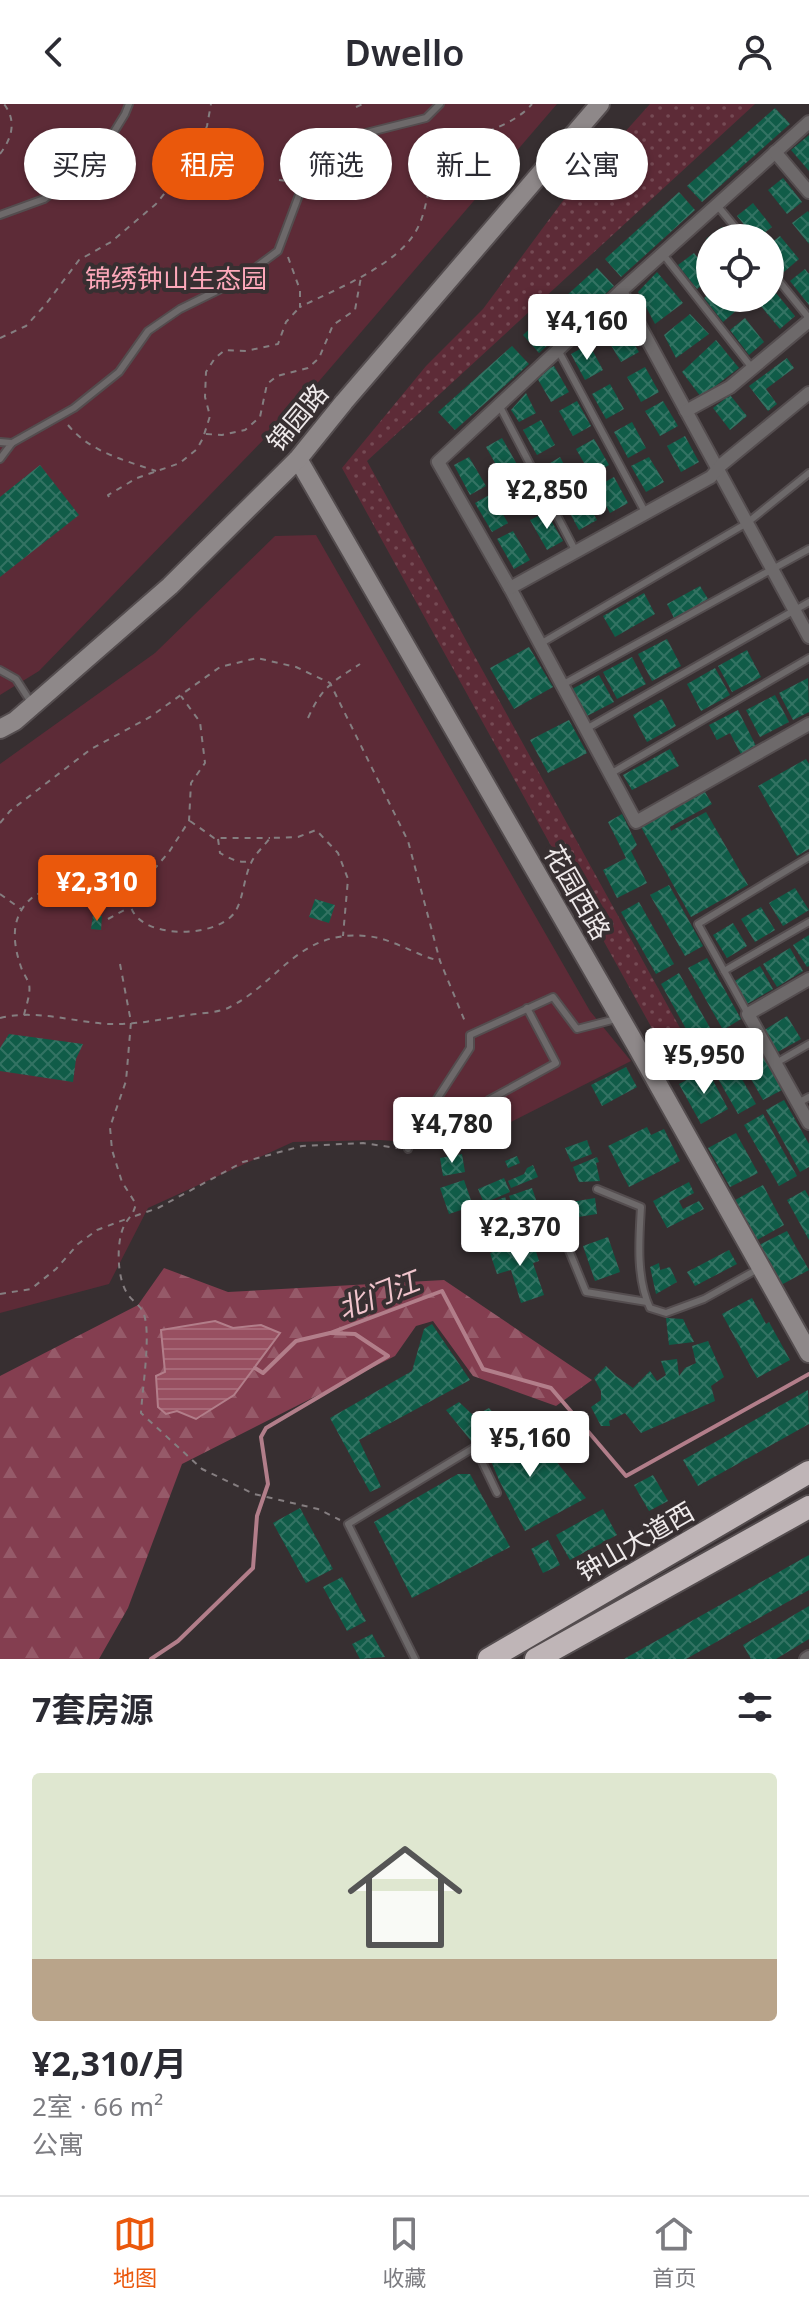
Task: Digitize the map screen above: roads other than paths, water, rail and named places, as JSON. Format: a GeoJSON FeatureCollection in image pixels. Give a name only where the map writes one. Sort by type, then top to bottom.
{"type":"FeatureCollection","features":[{"type":"Feature","properties":{"kind":"highway","name":"钟山大道西"},"geometry":{"type":"LineString","coordinates":[[489,1659],[809,1472]]}},
{"type":"Feature","properties":{"kind":"highway","name":"钟山大道西"},"geometry":{"type":"LineString","coordinates":[[536,1659],[809,1507]]}},
{"type":"Feature","properties":{"kind":"street","name":"锦园路"},"geometry":{"type":"LineString","coordinates":[[0,729],[15,721],[170,586],[298,459],[600,104]]}},
{"type":"Feature","properties":{"kind":"street"},"geometry":{"type":"LineString","coordinates":[[809,122],[662,253],[438,462],[636,822],[809,724]]}},
{"type":"Feature","properties":{"kind":"street"},"geometry":{"type":"LineString","coordinates":[[775,152],[809,192]]}},
{"type":"Feature","properties":{"kind":"street"},"geometry":{"type":"LineString","coordinates":[[621,291],[809,637]]}},
{"type":"Feature","properties":{"kind":"street"},"geometry":{"type":"LineString","coordinates":[[686,411],[730,387],[809,320]]}},
{"type":"Feature","properties":{"kind":"street"},"geometry":{"type":"LineString","coordinates":[[510,588],[711,477],[809,393]]}},
{"type":"Feature","properties":{"kind":"street","name":"花园西路"},"geometry":{"type":"LineString","coordinates":[[298,459],[809,1353]]}},
{"type":"Feature","properties":{"kind":"street"},"geometry":{"type":"LineString","coordinates":[[809,979],[748,1014],[776,1063],[803,1100],[809,1123]]}},
{"type":"Feature","properties":{"kind":"lane"},"geometry":{"type":"LineString","coordinates":[[0,215],[44,199],[98,158],[129,104]]}},
{"type":"Feature","properties":{"kind":"lane"},"geometry":{"type":"LineString","coordinates":[[0,459],[12,443],[74,408],[119,372],[148,331],[180,309],[239,280],[278,251],[314,155],[342,139],[426,118],[440,104]]}},
{"type":"Feature","properties":{"kind":"lane"},"geometry":{"type":"LineString","coordinates":[[716,204],[732,224]]}},
{"type":"Feature","properties":{"kind":"lane"},"geometry":{"type":"LineString","coordinates":[[662,253],[752,368]]}},
{"type":"Feature","properties":{"kind":"lane"},"geometry":{"type":"LineString","coordinates":[[784,288],[809,320]]}},
{"type":"Feature","properties":{"kind":"lane"},"geometry":{"type":"LineString","coordinates":[[558,350],[645,513]]}},
{"type":"Feature","properties":{"kind":"lane"},"geometry":{"type":"LineString","coordinates":[[499,405],[576,551]]}},
{"type":"Feature","properties":{"kind":"lane"},"geometry":{"type":"LineString","coordinates":[[0,442],[12,443]]}},
{"type":"Feature","properties":{"kind":"lane"},"geometry":{"type":"LineString","coordinates":[[540,644],[747,523],[809,473]]}},
{"type":"Feature","properties":{"kind":"lane"},"geometry":{"type":"LineString","coordinates":[[562,685],[809,549]]}},
{"type":"Feature","properties":{"kind":"lane"},"geometry":{"type":"LineString","coordinates":[[586,729],[809,602]]}},
{"type":"Feature","properties":{"kind":"lane"},"geometry":{"type":"LineString","coordinates":[[610,774],[809,658]]}},
{"type":"Feature","properties":{"kind":"lane"},"geometry":{"type":"LineString","coordinates":[[0,670],[16,679],[33,705]]}},
{"type":"Feature","properties":{"kind":"lane"},"geometry":{"type":"LineString","coordinates":[[748,1014],[698,924],[809,857]]}},
{"type":"Feature","properties":{"kind":"lane"},"geometry":{"type":"LineString","coordinates":[[724,971],[809,922]]}},
{"type":"Feature","properties":{"kind":"lane"},"geometry":{"type":"LineString","coordinates":[[408,1149],[413,1136],[470,1048],[470,1035],[553,997],[577,1029],[620,1018]]}},
{"type":"Feature","properties":{"kind":"lane"},"geometry":{"type":"LineString","coordinates":[[489,1100],[556,1063],[527,1008]]}},
{"type":"Feature","properties":{"kind":"lane"},"geometry":{"type":"LineString","coordinates":[[776,1063],[809,1044]]}},
{"type":"Feature","properties":{"kind":"lane"},"geometry":{"type":"LineString","coordinates":[[597,1189],[641,1207],[639,1241],[645,1296],[650,1308],[666,1313],[704,1299],[761,1267]]}},
{"type":"Feature","properties":{"kind":"lane"},"geometry":{"type":"LineString","coordinates":[[566,1243],[586,1292],[647,1302]]}},
{"type":"Feature","properties":{"kind":"lane"},"geometry":{"type":"LineString","coordinates":[[415,1659],[348,1524],[475,1447],[497,1493]]}},
{"type":"Feature","properties":{"kind":"waterway","name":"北门江"},"geometry":{"type":"LineString","coordinates":[[151,1659],[178,1641],[253,1568],[257,1516],[268,1484],[261,1437],[266,1428],[388,1356],[355,1334],[330,1333],[442,1291],[483,1369],[551,1388],[626,1476],[809,1374]]}},
{"type":"Feature","properties":{"kind":"waterway"},"geometry":{"type":"LineString","coordinates":[[255,1368],[263,1373],[296,1341],[330,1333]]}},
{"type":"Feature","properties":{"kind":"park label","name":"锦绣钟山生态园"},"geometry":{"type":"Point","coordinates":[176,278]}}]}
